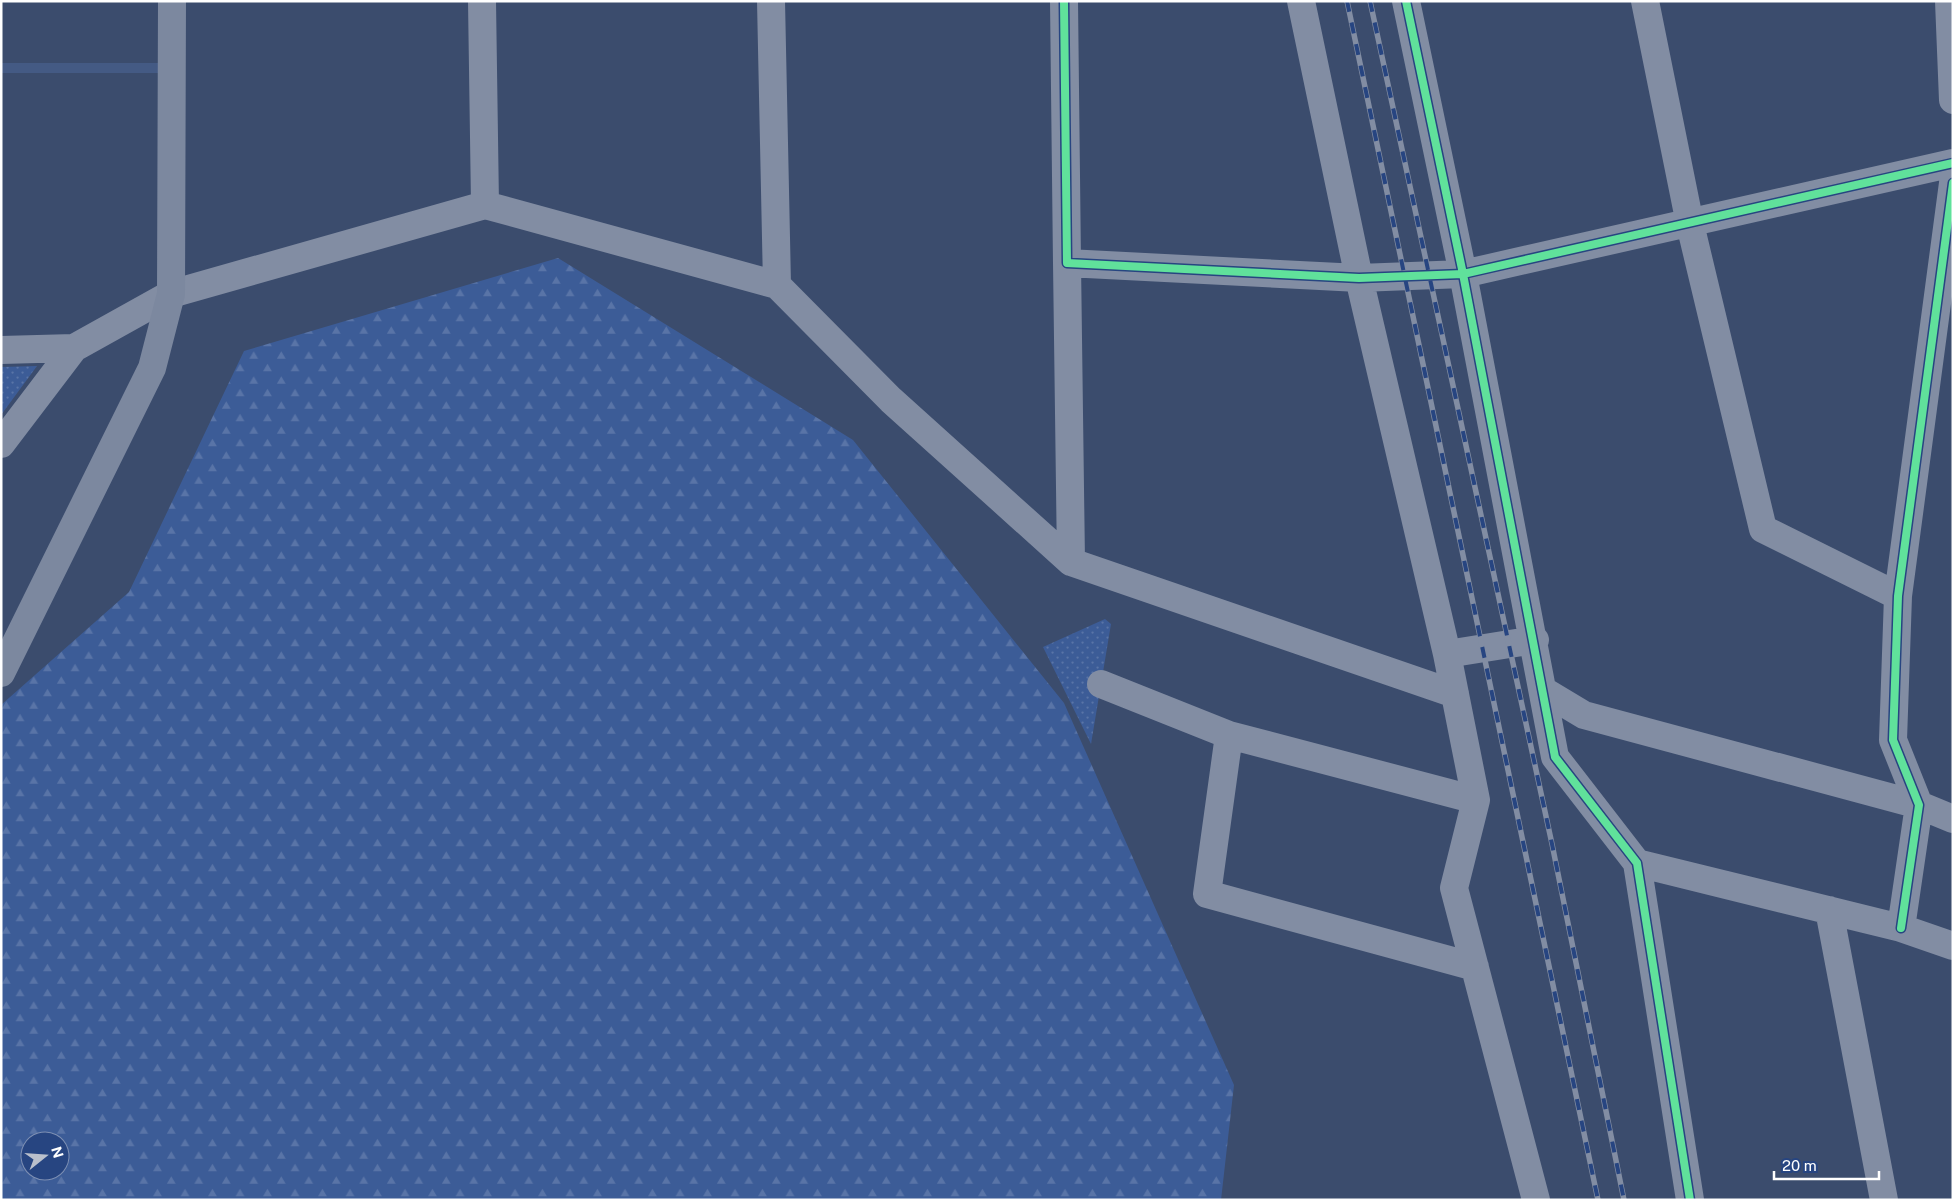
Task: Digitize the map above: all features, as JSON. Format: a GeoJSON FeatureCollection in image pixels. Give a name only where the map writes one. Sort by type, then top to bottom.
{"type":"FeatureCollection","features":[{"type":"Feature","properties":{"kind":"street"},"geometry":{"type":"LineString","coordinates":[[1,673],[152,368],[171,294],[172,1]]}},
{"type":"Feature","properties":{"kind":"street"},"geometry":{"type":"LineString","coordinates":[[482,1],[485,206]]}},
{"type":"Feature","properties":{"kind":"street"},"geometry":{"type":"LineString","coordinates":[[771,1],[777,285]]}},
{"type":"Feature","properties":{"kind":"street"},"geometry":{"type":"LineString","coordinates":[[1064,1],[1071,562]]}},
{"type":"Feature","properties":{"kind":"street"},"geometry":{"type":"LineString","coordinates":[[1300,1],[1358,278],[1447,654],[1476,800],[1454,888],[1536,1200]]}},
{"type":"Feature","properties":{"kind":"street"},"geometry":{"type":"LineString","coordinates":[[1406,1],[1463,274],[1535,640],[1555,757],[1637,863],[1690,1200]]}},
{"type":"Feature","properties":{"kind":"street"},"geometry":{"type":"LineString","coordinates":[[1645,1],[1690,224],[1762,529],[1898,596]]}},
{"type":"Feature","properties":{"kind":"street"},"geometry":{"type":"LineString","coordinates":[[1948,1],[1953,100]]}},
{"type":"Feature","properties":{"kind":"street"},"geometry":{"type":"LineString","coordinates":[[1067,263],[1358,278],[1463,274],[1953,163]]}},
{"type":"Feature","properties":{"kind":"street"},"geometry":{"type":"LineString","coordinates":[[1902,928],[1918,805],[1893,740],[1898,596],[1953,183]]}},
{"type":"Feature","properties":{"kind":"street"},"geometry":{"type":"LineString","coordinates":[[1,444],[74,348],[171,294],[485,206],[777,285],[891,400],[1071,562],[1455,694]]}},
{"type":"Feature","properties":{"kind":"street"},"geometry":{"type":"LineString","coordinates":[[1,350],[74,348]]}},
{"type":"Feature","properties":{"kind":"street"},"geometry":{"type":"LineString","coordinates":[[1447,654],[1535,640]]}},
{"type":"Feature","properties":{"kind":"street"},"geometry":{"type":"LineString","coordinates":[[1101,684],[1230,734],[1476,800]]}},
{"type":"Feature","properties":{"kind":"street"},"geometry":{"type":"LineString","coordinates":[[1544,691],[1584,715],[1918,805],[1953,820]]}},
{"type":"Feature","properties":{"kind":"street"},"geometry":{"type":"LineString","coordinates":[[1230,734],[1207,894],[1475,968]]}},
{"type":"Feature","properties":{"kind":"street"},"geometry":{"type":"LineString","coordinates":[[1637,863],[1902,928],[1953,946]]}},
{"type":"Feature","properties":{"kind":"street"},"geometry":{"type":"LineString","coordinates":[[1829,910],[1884,1200]]}},
{"type":"Feature","properties":{"kind":"green space"},"geometry":{"type":"Polygon","coordinates":[[[558,258],[853,440],[1064,703],[1234,1085],[1221,1200],[1,1200],[1,705],[129,592],[244,351],[558,258]]]}},
{"type":"Feature","properties":{"kind":"green space"},"geometry":{"type":"Polygon","coordinates":[[[37,366],[1,415],[1,367],[37,366]]]}},
{"type":"Feature","properties":{"kind":"green space"},"geometry":{"type":"Polygon","coordinates":[[[1105,619],[1111,624],[1091,744],[1043,647],[1105,619]]]}},
{"type":"Feature","properties":{"kind":"waterway"},"geometry":{"type":"LineString","coordinates":[[1,68],[164,68]]}},
{"type":"Feature","properties":{"kind":"railway"},"geometry":{"type":"LineString","coordinates":[[1347,1],[1598,1200]]}},
{"type":"Feature","properties":{"kind":"railway"},"geometry":{"type":"LineString","coordinates":[[1370,1],[1552,844],[1624,1200]]}},
{"type":"Feature","properties":{"kind":"cycle path"},"geometry":{"type":"LineString","coordinates":[[1064,1],[1067,263],[1359,278],[1463,274],[1953,163]]}},
{"type":"Feature","properties":{"kind":"cycle path"},"geometry":{"type":"LineString","coordinates":[[1406,1],[1463,274],[1555,757],[1637,863],[1690,1200]]}},
{"type":"Feature","properties":{"kind":"cycle path"},"geometry":{"type":"LineString","coordinates":[[1901,928],[1919,805],[1893,740],[1898,596],[1953,183]]}}]}
